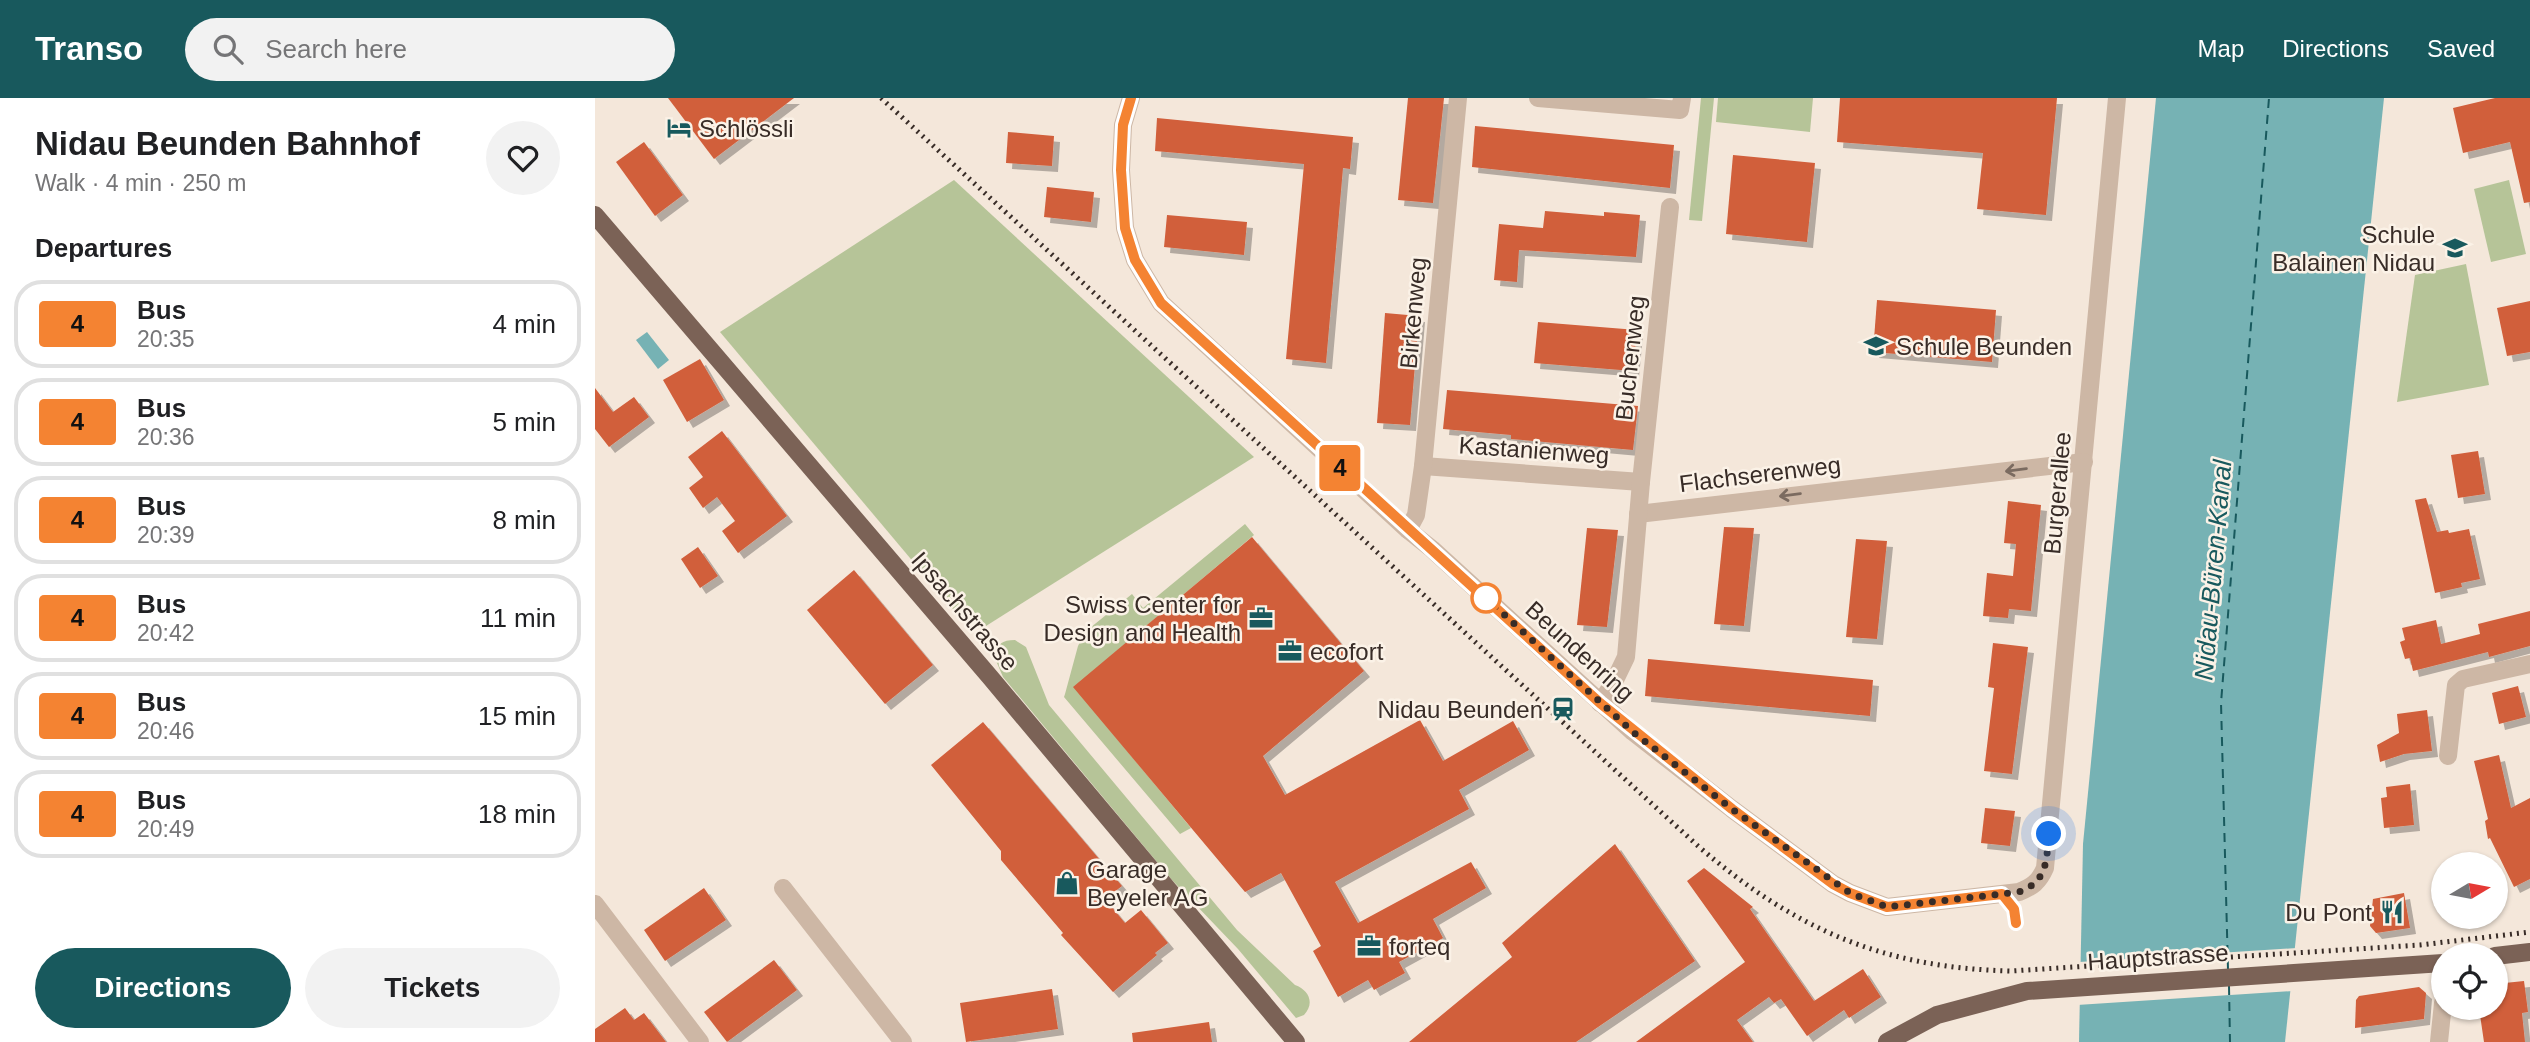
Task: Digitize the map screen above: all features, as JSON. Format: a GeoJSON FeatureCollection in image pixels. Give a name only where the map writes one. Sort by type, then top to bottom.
{"type":"FeatureCollection","features":[{"type":"Feature","properties":{"kind":"main road","name":"Ipsachstrasse"},"geometry":{"type":"LineString","coordinates":[[595,215],[990,677],[1296,1042]]}},
{"type":"Feature","properties":{"kind":"main road"},"geometry":{"type":"LineString","coordinates":[[2508,955],[2530,952]]}},
{"type":"Feature","properties":{"kind":"main road","name":"Hauptstrasse"},"geometry":{"type":"LineString","coordinates":[[1887,1042],[1923,1021],[1948,1011],[2011,994],[2042,989],[2431,964]]}},
{"type":"Feature","properties":{"kind":"street","name":"Beundenring"},"geometry":{"type":"LineString","coordinates":[[1131,98],[1123,125],[1121,170],[1125,228],[1135,260],[1161,303],[1600,703],[1732,809],[1833,884],[1876,905],[1907,906],[2019,892],[2030,888]]}},
{"type":"Feature","properties":{"kind":"street","name":"Birkenweg"},"geometry":{"type":"LineString","coordinates":[[1408,530],[1416,515],[1423,466],[1458,98]]}},
{"type":"Feature","properties":{"kind":"street"},"geometry":{"type":"LineString","coordinates":[[1538,98],[1681,104]]}},
{"type":"Feature","properties":{"kind":"street","name":"Burgerallee"},"geometry":{"type":"LineString","coordinates":[[2030,888],[2040,879],[2046,860],[2117,98]]}},
{"type":"Feature","properties":{"kind":"street","name":"Buchenweg"},"geometry":{"type":"LineString","coordinates":[[1638,514],[1670,208]]}},
{"type":"Feature","properties":{"kind":"street","name":"Flachserenweg"},"geometry":{"type":"LineString","coordinates":[[1638,514],[2084,462]]}},
{"type":"Feature","properties":{"kind":"street","name":"Kastanienweg"},"geometry":{"type":"LineString","coordinates":[[1423,466],[1641,482]]}},
{"type":"Feature","properties":{"kind":"street"},"geometry":{"type":"LineString","coordinates":[[1600,703],[1626,657],[1638,514]]}},
{"type":"Feature","properties":{"kind":"street"},"geometry":{"type":"LineString","coordinates":[[2448,756],[2456,685],[2463,679],[2530,664]]}},
{"type":"Feature","properties":{"kind":"street"},"geometry":{"type":"LineString","coordinates":[[783,888],[902,1042]]}},
{"type":"Feature","properties":{"kind":"street"},"geometry":{"type":"LineString","coordinates":[[595,904],[700,1042]]}},
{"type":"Feature","properties":{"kind":"street"},"geometry":{"type":"LineString","coordinates":[[2439,1042],[2441,1020]]}},
{"type":"Feature","properties":{"kind":"green space"},"geometry":{"type":"Polygon","coordinates":[[[1701,98],[1714,98],[1702,221],[1689,220],[1701,98]]]}},
{"type":"Feature","properties":{"kind":"green space"},"geometry":{"type":"Polygon","coordinates":[[[1718,98],[1813,98],[1810,132],[1716,122],[1718,98]]]}},
{"type":"Feature","properties":{"kind":"green space"},"geometry":{"type":"Polygon","coordinates":[[[954,180],[1254,457],[986,626],[968,627],[720,332],[954,180]]]}},
{"type":"Feature","properties":{"kind":"green space"},"geometry":{"type":"Polygon","coordinates":[[[2509,180],[2526,254],[2491,262],[2474,189],[2509,180]]]}},
{"type":"Feature","properties":{"kind":"green space"},"geometry":{"type":"Polygon","coordinates":[[[2466,264],[2489,385],[2397,402],[2415,275],[2466,264]]]}},
{"type":"Feature","properties":{"kind":"green space"},"geometry":{"type":"Polygon","coordinates":[[[1245,524],[1254,535],[1074,687],[1191,828],[1180,834],[1064,697],[1078,646],[1085,632],[1132,594],[1143,608],[1245,524]]]}},
{"type":"Feature","properties":{"kind":"green space"},"geometry":{"type":"Polygon","coordinates":[[[1015,640],[1026,647],[1049,705],[1237,930],[1307,994],[1310,1002],[1304,1015],[1296,1018],[1238,949],[1172,880],[1003,677],[994,656],[995,652],[1001,644],[1015,640]]]}},
{"type":"Feature","properties":{"kind":"water","name":"Nidau-Büren-Kanal"},"geometry":{"type":"Polygon","coordinates":[[[2156,98],[2384,98],[2285,1042],[2079,1042],[2083,844],[2156,98]]]}},
{"type":"Feature","properties":{"kind":"water"},"geometry":{"type":"Polygon","coordinates":[[[647,332],[669,360],[658,369],[636,340],[647,332]]]}},
{"type":"Feature","properties":{"kind":"pier"},"geometry":{"type":"Polygon","coordinates":[[[2297,948],[2293,991],[2077,1005],[2079,962],[2297,948]]]}},
{"type":"Feature","properties":{"kind":"building"},"geometry":{"type":"Polygon","coordinates":[[[668,98],[794,98],[714,159],[668,98]]]}},
{"type":"Feature","properties":{"kind":"building"},"geometry":{"type":"Polygon","coordinates":[[[1408,98],[1444,98],[1433,203],[1398,200],[1408,98]]]}},
{"type":"Feature","properties":{"kind":"building"},"geometry":{"type":"Polygon","coordinates":[[[1840,98],[2057,98],[2046,215],[1977,209],[1983,153],[1837,142],[1840,98]]]}},
{"type":"Feature","properties":{"kind":"building"},"geometry":{"type":"Polygon","coordinates":[[[2495,98],[2530,98],[2530,202],[2524,203],[2510,142],[2463,153],[2453,108],[2495,98]]]}},
{"type":"Feature","properties":{"kind":"building"},"geometry":{"type":"Polygon","coordinates":[[[1157,118],[1353,137],[1350,169],[1343,168],[1326,363],[1286,359],[1304,164],[1155,151],[1157,118]]]}},
{"type":"Feature","properties":{"kind":"building"},"geometry":{"type":"Polygon","coordinates":[[[1475,126],[1674,145],[1670,188],[1472,167],[1475,126]]]}},
{"type":"Feature","properties":{"kind":"building"},"geometry":{"type":"Polygon","coordinates":[[[1008,132],[1054,136],[1052,166],[1006,163],[1008,132]]]}},
{"type":"Feature","properties":{"kind":"building"},"geometry":{"type":"Polygon","coordinates":[[[644,142],[683,195],[655,216],[616,162],[644,142]]]}},
{"type":"Feature","properties":{"kind":"building"},"geometry":{"type":"Polygon","coordinates":[[[1733,155],[1815,163],[1807,242],[1726,234],[1733,155]]]}},
{"type":"Feature","properties":{"kind":"building"},"geometry":{"type":"Polygon","coordinates":[[[1047,187],[1094,192],[1091,222],[1044,217],[1047,187]]]}},
{"type":"Feature","properties":{"kind":"building"},"geometry":{"type":"Polygon","coordinates":[[[1545,211],[1604,216],[1604,212],[1640,215],[1636,257],[1519,250],[1517,282],[1494,280],[1499,224],[1543,228],[1545,211]]]}},
{"type":"Feature","properties":{"kind":"building"},"geometry":{"type":"Polygon","coordinates":[[[1167,215],[1247,222],[1244,255],[1164,247],[1167,215]]]}},
{"type":"Feature","properties":{"kind":"building"},"geometry":{"type":"Polygon","coordinates":[[[1877,300],[1996,310],[1992,362],[1873,352],[1877,300]]]}},
{"type":"Feature","properties":{"kind":"building"},"geometry":{"type":"Polygon","coordinates":[[[2530,301],[2530,352],[2507,356],[2497,308],[2530,301]]]}},
{"type":"Feature","properties":{"kind":"building"},"geometry":{"type":"Polygon","coordinates":[[[1385,313],[1419,316],[1410,425],[1377,423],[1385,313]]]}},
{"type":"Feature","properties":{"kind":"building"},"geometry":{"type":"Polygon","coordinates":[[[1538,322],[1637,330],[1633,371],[1534,363],[1538,322]]]}},
{"type":"Feature","properties":{"kind":"building"},"geometry":{"type":"Polygon","coordinates":[[[700,359],[724,400],[687,422],[663,380],[700,359]]]}},
{"type":"Feature","properties":{"kind":"building"},"geometry":{"type":"Polygon","coordinates":[[[595,388],[613,412],[634,397],[649,417],[609,447],[595,429],[595,388]]]}},
{"type":"Feature","properties":{"kind":"building"},"geometry":{"type":"Polygon","coordinates":[[[1447,390],[1638,406],[1633,450],[1511,439],[1511,435],[1443,429],[1447,390]]]}},
{"type":"Feature","properties":{"kind":"building"},"geometry":{"type":"Polygon","coordinates":[[[722,431],[787,516],[738,553],[722,531],[735,521],[717,497],[703,508],[689,488],[703,477],[688,457],[722,431]]]}},
{"type":"Feature","properties":{"kind":"building"},"geometry":{"type":"Polygon","coordinates":[[[2478,451],[2485,494],[2458,498],[2451,455],[2478,451]]]}},
{"type":"Feature","properties":{"kind":"building"},"geometry":{"type":"Polygon","coordinates":[[[2426,498],[2437,532],[2448,530],[2449,533],[2469,529],[2480,579],[2461,583],[2462,587],[2435,593],[2415,500],[2426,498]]]}},
{"type":"Feature","properties":{"kind":"building"},"geometry":{"type":"Polygon","coordinates":[[[2008,501],[2041,505],[2031,611],[2009,609],[2008,618],[1983,616],[1987,573],[2013,576],[2016,544],[2004,543],[2008,501]]]}},
{"type":"Feature","properties":{"kind":"building"},"geometry":{"type":"Polygon","coordinates":[[[1724,527],[1754,528],[1744,626],[1714,624],[1724,527]]]}},
{"type":"Feature","properties":{"kind":"building"},"geometry":{"type":"Polygon","coordinates":[[[1587,528],[1618,530],[1607,627],[1577,625],[1587,528]]]}},
{"type":"Feature","properties":{"kind":"building"},"geometry":{"type":"Polygon","coordinates":[[[1252,537],[1364,671],[1263,756],[1285,795],[1420,720],[1443,761],[1513,721],[1529,750],[1459,790],[1469,809],[1335,882],[1358,923],[1471,862],[1486,888],[1433,919],[1443,938],[1399,962],[1405,973],[1374,990],[1368,980],[1338,997],[1313,951],[1321,946],[1281,873],[1245,892],[1073,687],[1252,537]]]}},
{"type":"Feature","properties":{"kind":"building"},"geometry":{"type":"Polygon","coordinates":[[[1856,539],[1887,541],[1877,639],[1846,637],[1856,539]]]}},
{"type":"Feature","properties":{"kind":"building"},"geometry":{"type":"Polygon","coordinates":[[[698,547],[718,576],[700,588],[681,559],[698,547]]]}},
{"type":"Feature","properties":{"kind":"building"},"geometry":{"type":"Polygon","coordinates":[[[854,570],[933,665],[885,704],[807,610],[854,570]]]}},
{"type":"Feature","properties":{"kind":"building"},"geometry":{"type":"Polygon","coordinates":[[[2530,611],[2530,646],[2489,657],[2488,652],[2413,671],[2410,658],[2405,659],[2400,642],[2405,640],[2402,628],[2436,620],[2441,644],[2480,634],[2478,624],[2530,611]]]}},
{"type":"Feature","properties":{"kind":"building"},"geometry":{"type":"Polygon","coordinates":[[[1993,643],[2028,647],[2012,774],[1984,771],[1994,688],[1988,687],[1993,643]]]}},
{"type":"Feature","properties":{"kind":"building"},"geometry":{"type":"Polygon","coordinates":[[[1648,659],[1873,680],[1870,716],[1645,696],[1648,659]]]}},
{"type":"Feature","properties":{"kind":"building"},"geometry":{"type":"Polygon","coordinates":[[[2518,686],[2526,717],[2499,724],[2492,693],[2518,686]]]}},
{"type":"Feature","properties":{"kind":"building"},"geometry":{"type":"Polygon","coordinates":[[[2427,710],[2432,751],[2404,754],[2380,762],[2377,745],[2399,733],[2397,714],[2427,710]]]}},
{"type":"Feature","properties":{"kind":"building"},"geometry":{"type":"Polygon","coordinates":[[[983,722],[1122,886],[1105,899],[1125,923],[1141,910],[1168,943],[1113,992],[1061,935],[1063,933],[1001,860],[1001,851],[931,765],[983,722]]]}},
{"type":"Feature","properties":{"kind":"building"},"geometry":{"type":"Polygon","coordinates":[[[2499,755],[2511,808],[2530,798],[2530,879],[2514,887],[2508,875],[2508,852],[2497,852],[2490,838],[2488,839],[2485,821],[2488,819],[2474,761],[2499,755]]]}},
{"type":"Feature","properties":{"kind":"building"},"geometry":{"type":"Polygon","coordinates":[[[2410,784],[2414,825],[2384,828],[2381,798],[2387,797],[2386,787],[2410,784]]]}},
{"type":"Feature","properties":{"kind":"building"},"geometry":{"type":"Polygon","coordinates":[[[1985,808],[2015,811],[2010,846],[1981,843],[1985,808]]]}},
{"type":"Feature","properties":{"kind":"building"},"geometry":{"type":"Polygon","coordinates":[[[1615,844],[1695,961],[1576,1042],[1409,1042],[1512,957],[1502,943],[1615,844]]]}},
{"type":"Feature","properties":{"kind":"building"},"geometry":{"type":"Polygon","coordinates":[[[1704,868],[1753,907],[1750,909],[1814,1001],[1863,969],[1881,997],[1849,1018],[1844,1010],[1807,1036],[1781,999],[1774,1003],[1769,997],[1737,1020],[1753,1042],[1636,1042],[1745,962],[1687,881],[1704,868]]]}},
{"type":"Feature","properties":{"kind":"building"},"geometry":{"type":"Polygon","coordinates":[[[704,888],[726,920],[665,961],[644,930],[704,888]]]}},
{"type":"Feature","properties":{"kind":"building"},"geometry":{"type":"Polygon","coordinates":[[[2404,893],[2410,928],[2376,933],[2370,926],[2373,899],[2404,893]]]}},
{"type":"Feature","properties":{"kind":"building"},"geometry":{"type":"Polygon","coordinates":[[[774,960],[797,990],[727,1042],[704,1012],[774,960]]]}},
{"type":"Feature","properties":{"kind":"building"},"geometry":{"type":"Polygon","coordinates":[[[2524,981],[2528,1012],[2522,1013],[2525,1042],[2484,1042],[2481,1020],[2508,1020],[2508,983],[2524,981]]]}},
{"type":"Feature","properties":{"kind":"building"},"geometry":{"type":"Polygon","coordinates":[[[2419,987],[2426,993],[2424,1019],[2355,1028],[2356,1000],[2359,996],[2419,987]]]}},
{"type":"Feature","properties":{"kind":"building"},"geometry":{"type":"Polygon","coordinates":[[[1052,989],[1058,1029],[966,1042],[960,1003],[1052,989]]]}},
{"type":"Feature","properties":{"kind":"building"},"geometry":{"type":"Polygon","coordinates":[[[625,1008],[634,1020],[644,1013],[666,1042],[595,1042],[595,1029],[625,1008]]]}},
{"type":"Feature","properties":{"kind":"building"},"geometry":{"type":"Polygon","coordinates":[[[1209,1022],[1212,1042],[1133,1042],[1132,1033],[1209,1022]]]}},
{"type":"Feature","properties":{"kind":"ferry route"},"geometry":{"type":"LineString","coordinates":[[2228,970],[2221,703],[2269,98]]}},
{"type":"Feature","properties":{"kind":"ferry route"},"geometry":{"type":"LineString","coordinates":[[2229,986],[2230,1042]]}},
{"type":"Feature","properties":{"kind":"railway"},"geometry":{"type":"LineString","coordinates":[[881,98],[1698,846],[1769,900],[1805,921],[1881,952],[1922,962],[2011,971],[2420,945],[2530,932]]}},
{"type":"Feature","properties":{"kind":"bus line","name":"4"},"geometry":{"type":"LineString","coordinates":[[1131,98],[1123,125],[1121,170],[1125,228],[1135,260],[1161,303],[1235,372],[1633,732],[1833,884],[1876,905],[1887,907],[2002,894],[2014,909],[2016,923]]}},
{"type":"Feature","properties":{"kind":"place","name":"Schlössli"},"geometry":{"type":"Point","coordinates":[679,128]}},
{"type":"Feature","properties":{"kind":"place","name":"Schule Balainen Nidau"},"geometry":{"type":"Point","coordinates":[2455,248]}},
{"type":"Feature","properties":{"kind":"place","name":"Schule Beunden"},"geometry":{"type":"Point","coordinates":[1876,346]}},
{"type":"Feature","properties":{"kind":"place","name":"Swiss Center for Design and Health"},"geometry":{"type":"Point","coordinates":[1261,618]}},
{"type":"Feature","properties":{"kind":"place","name":"ecofort"},"geometry":{"type":"Point","coordinates":[1290,651]}},
{"type":"Feature","properties":{"kind":"place","name":"Nidau Beunden"},"geometry":{"type":"Point","coordinates":[1563,709]}},
{"type":"Feature","properties":{"kind":"place","name":"Garage Beyeler AG"},"geometry":{"type":"Point","coordinates":[1067,883]}},
{"type":"Feature","properties":{"kind":"place","name":"Du Pont"},"geometry":{"type":"Point","coordinates":[2392,912]}},
{"type":"Feature","properties":{"kind":"place","name":"forteq"},"geometry":{"type":"Point","coordinates":[1369,946]}},
{"type":"Feature","properties":{"kind":"route"},"geometry":{"type":"LineString","coordinates":[[1486,598],[1633,732],[1833,884],[1876,905],[1907,906],[2019,892],[2030,888],[2040,879],[2045,868],[2049,834]]}}]}
